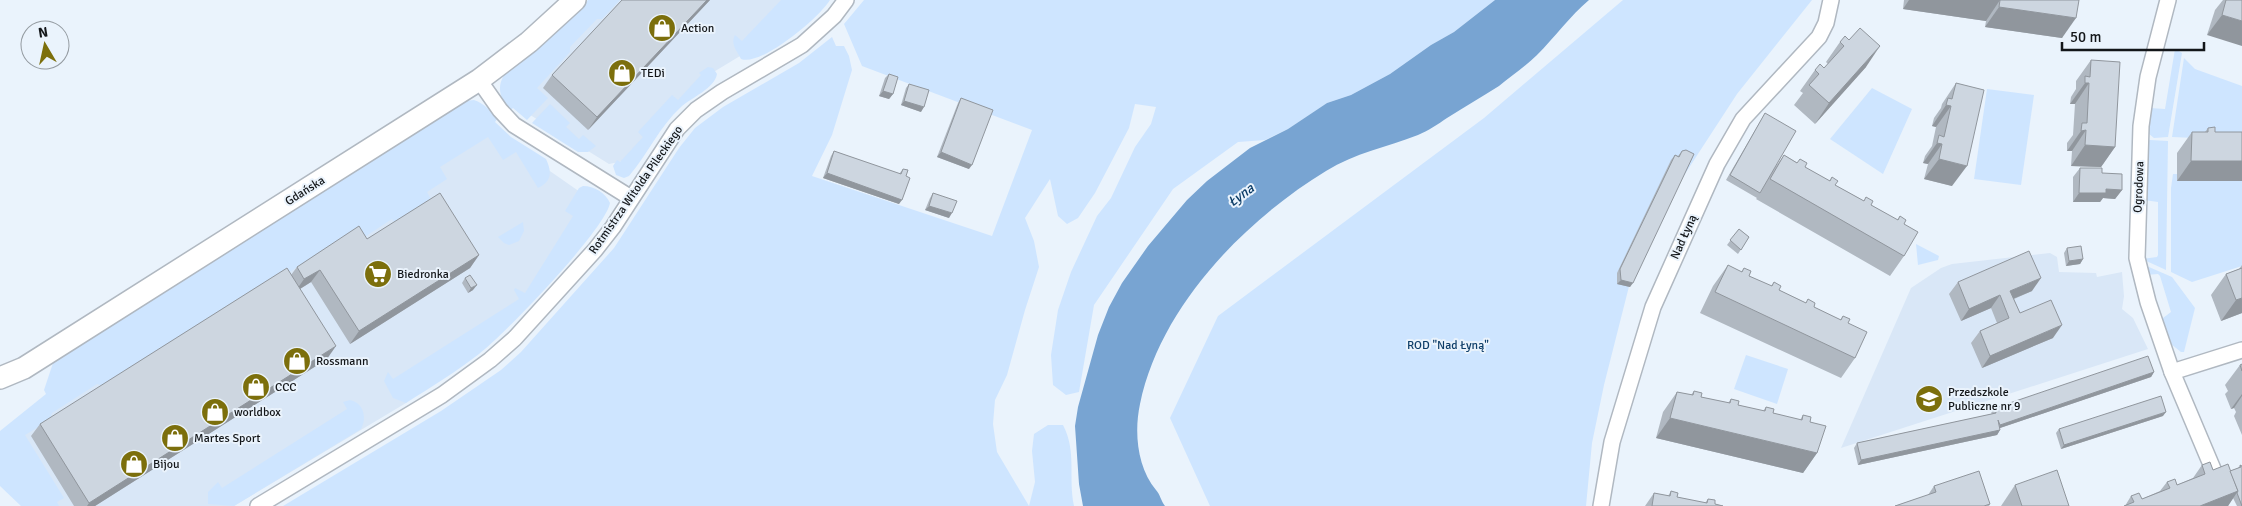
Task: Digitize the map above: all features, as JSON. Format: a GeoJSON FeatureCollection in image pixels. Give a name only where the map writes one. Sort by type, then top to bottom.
{"type":"FeatureCollection","features":[{"type":"Feature","properties":{"kind":"street","name":"Gdańska"},"geometry":{"type":"LineString","coordinates":[[0,388],[24,368],[479,80],[529,42],[575,0]]}},
{"type":"Feature","properties":{"kind":"street","name":"Rotmistrza Witolda Pileckiego"},"geometry":{"type":"LineString","coordinates":[[258,506],[442,395],[490,360],[515,338],[595,250],[631,198],[664,145],[677,129],[696,110],[722,92],[802,45],[834,16],[846,0]]}},
{"type":"Feature","properties":{"kind":"street","name":"Nad Łyną"},"geometry":{"type":"LineString","coordinates":[[1601,506],[1612,442],[1653,307],[1717,164],[1743,119],[1819,37],[1826,23],[1831,0]]}},
{"type":"Feature","properties":{"kind":"street","name":"Ogrodowa"},"geometry":{"type":"LineString","coordinates":[[2168,0],[2148,77],[2141,126],[2137,258],[2148,302],[2172,372],[2218,481]]}},
{"type":"Feature","properties":{"kind":"street"},"geometry":{"type":"LineString","coordinates":[[479,80],[500,110],[514,125],[631,198]]}},
{"type":"Feature","properties":{"kind":"street"},"geometry":{"type":"LineString","coordinates":[[2172,372],[2242,350]]}},
{"type":"Feature","properties":{"kind":"street","name":"Gdańska"},"geometry":{"type":"LineString","coordinates":[[0,378],[24,368]]}},
{"type":"Feature","properties":{"kind":"shaded area"},"geometry":{"type":"Polygon","coordinates":[[[608,0],[816,0],[796,22],[702,79],[629,160],[609,164],[527,113],[516,82],[608,0]]]}},
{"type":"Feature","properties":{"kind":"shaded area"},"geometry":{"type":"Polygon","coordinates":[[[496,129],[511,144],[593,201],[555,270],[406,403],[234,506],[39,506],[0,439],[496,129]]]}},
{"type":"Feature","properties":{"kind":"shaded area","name":"Przedszkole Publiczne nr 9"},"geometry":{"type":"Polygon","coordinates":[[[2050,253],[2057,257],[2059,272],[2096,273],[2097,277],[2122,272],[2124,296],[2122,309],[2133,318],[2148,349],[1841,448],[1911,288],[1941,268],[1952,264],[2050,253]]]}},
{"type":"Feature","properties":{"kind":"green space"},"geometry":{"type":"Polygon","coordinates":[[[588,0],[620,0],[602,19],[597,19],[570,47],[570,52],[537,88],[548,98],[527,120],[513,108],[509,111],[500,93],[500,85],[504,75],[566,23],[588,0]]]}},
{"type":"Feature","properties":{"kind":"green space"},"geometry":{"type":"Polygon","coordinates":[[[781,0],[830,0],[815,18],[789,39],[762,56],[741,59],[733,41],[735,35],[742,41],[781,0]]]}},
{"type":"Feature","properties":{"kind":"green space"},"geometry":{"type":"Polygon","coordinates":[[[864,0],[1495,0],[1454,32],[1431,45],[1390,74],[1351,95],[1327,103],[1288,129],[1265,140],[1238,142],[1173,189],[1094,305],[1079,392],[1066,395],[1053,385],[1051,355],[1058,310],[1071,272],[1097,216],[1111,198],[1135,147],[1151,124],[1156,107],[1135,104],[1129,128],[1095,193],[1078,218],[1067,224],[1058,216],[1050,179],[1025,218],[1034,241],[1039,267],[1007,375],[995,400],[993,424],[997,452],[1029,506],[283,506],[441,411],[501,370],[521,352],[614,248],[679,148],[695,128],[723,107],[799,63],[832,37],[836,46],[844,46],[849,56],[852,70],[832,135],[812,176],[992,236],[1032,130],[862,66],[844,24],[864,0]]]}},
{"type":"Feature","properties":{"kind":"green space","name":"ROD \"Nad Łyną\""},"geometry":{"type":"Polygon","coordinates":[[[1623,0],[1812,0],[1737,94],[1640,243],[1604,385],[1592,443],[1586,506],[1210,506],[1170,418],[1218,316],[1484,118],[1623,0]]]}},
{"type":"Feature","properties":{"kind":"green space"},"geometry":{"type":"Polygon","coordinates":[[[2175,49],[2182,53],[2168,137],[2154,138],[2148,133],[2150,108],[2165,109],[2175,49]]]}},
{"type":"Feature","properties":{"kind":"green space"},"geometry":{"type":"Polygon","coordinates":[[[2184,58],[2195,69],[2242,86],[2242,140],[2172,137],[2184,58]]]}},
{"type":"Feature","properties":{"kind":"green space"},"geometry":{"type":"Polygon","coordinates":[[[708,67],[713,68],[717,74],[712,84],[673,115],[629,176],[624,178],[616,175],[613,166],[617,160],[620,162],[643,137],[638,132],[672,95],[678,100],[701,75],[699,73],[708,67]]]}},
{"type":"Feature","properties":{"kind":"green space"},"geometry":{"type":"Polygon","coordinates":[[[1872,88],[1912,109],[1883,174],[1830,139],[1872,88]]]}},
{"type":"Feature","properties":{"kind":"green space"},"geometry":{"type":"Polygon","coordinates":[[[1987,89],[2034,95],[2021,185],[1974,179],[1987,89]]]}},
{"type":"Feature","properties":{"kind":"green space"},"geometry":{"type":"Polygon","coordinates":[[[474,100],[490,110],[497,119],[495,122],[511,137],[546,159],[550,176],[543,185],[538,188],[516,152],[503,160],[488,137],[440,167],[447,179],[427,192],[432,201],[395,223],[392,219],[357,242],[351,234],[104,386],[97,384],[52,413],[50,420],[25,435],[64,498],[57,502],[59,506],[21,506],[0,486],[0,431],[46,394],[44,390],[53,363],[73,347],[465,101],[474,100]]]}},
{"type":"Feature","properties":{"kind":"green space"},"geometry":{"type":"Polygon","coordinates":[[[550,104],[570,123],[566,127],[579,139],[583,135],[596,146],[588,152],[578,152],[532,123],[550,104]]]}},
{"type":"Feature","properties":{"kind":"green space"},"geometry":{"type":"Polygon","coordinates":[[[2147,141],[2168,141],[2166,270],[2142,259],[2157,257],[2158,255],[2158,202],[2144,200],[2147,141]]]}},
{"type":"Feature","properties":{"kind":"green space"},"geometry":{"type":"Polygon","coordinates":[[[2173,174],[2242,175],[2242,266],[2192,282],[2171,272],[2171,188],[2173,174]]]}},
{"type":"Feature","properties":{"kind":"green space"},"geometry":{"type":"Polygon","coordinates":[[[583,186],[599,191],[606,196],[610,203],[591,235],[531,305],[492,343],[470,361],[406,403],[393,398],[384,381],[388,372],[393,379],[519,299],[514,290],[515,288],[525,293],[573,216],[565,211],[579,188],[583,186]]]}},
{"type":"Feature","properties":{"kind":"green space"},"geometry":{"type":"Polygon","coordinates":[[[523,222],[524,231],[519,241],[509,245],[498,237],[523,222]]]}},
{"type":"Feature","properties":{"kind":"green space"},"geometry":{"type":"Polygon","coordinates":[[[1916,244],[1939,256],[1938,260],[1918,265],[1916,244]]]}},
{"type":"Feature","properties":{"kind":"green space"},"geometry":{"type":"Polygon","coordinates":[[[2142,264],[2172,277],[2195,308],[2184,352],[2181,352],[2171,344],[2159,321],[2171,312],[2160,276],[2158,274],[2145,275],[2142,264]]]}},
{"type":"Feature","properties":{"kind":"green space"},"geometry":{"type":"Polygon","coordinates":[[[1746,355],[1788,369],[1777,404],[1734,389],[1746,355]]]}},
{"type":"Feature","properties":{"kind":"green space"},"geometry":{"type":"Polygon","coordinates":[[[350,400],[358,404],[363,411],[364,420],[361,429],[234,506],[208,504],[208,492],[218,482],[222,488],[347,409],[343,402],[350,400]]]}},
{"type":"Feature","properties":{"kind":"green space"},"geometry":{"type":"Polygon","coordinates":[[[1048,425],[1063,425],[1067,435],[1071,455],[1074,506],[1029,506],[1035,482],[1032,451],[1034,434],[1048,425]]]}},
{"type":"Feature","properties":{"kind":"water","name":"Łyna"},"geometry":{"type":"Polygon","coordinates":[[[1495,0],[1589,0],[1537,55],[1499,86],[1422,133],[1360,155],[1326,171],[1295,191],[1236,241],[1186,301],[1166,334],[1150,368],[1140,404],[1137,437],[1141,460],[1150,481],[1159,493],[1165,506],[1083,506],[1079,484],[1075,426],[1078,407],[1098,335],[1109,307],[1122,283],[1148,246],[1187,200],[1207,181],[1250,148],[1288,129],[1327,103],[1351,95],[1390,74],[1431,45],[1454,32],[1495,0]]]}},
{"type":"Feature","properties":{"kind":"building"},"geometry":{"type":"Polygon","coordinates":[[[622,0],[707,0],[597,117],[552,75],[622,0]]]}},
{"type":"Feature","properties":{"kind":"building"},"geometry":{"type":"Polygon","coordinates":[[[2000,0],[2079,0],[2076,18],[1999,7],[2000,0]]]}},
{"type":"Feature","properties":{"kind":"building"},"geometry":{"type":"Polygon","coordinates":[[[2226,0],[2242,0],[2242,21],[2222,15],[2226,0]]]}},
{"type":"Feature","properties":{"kind":"building"},"geometry":{"type":"Polygon","coordinates":[[[1860,28],[1880,46],[1829,103],[1809,85],[1819,74],[1815,70],[1820,64],[1824,68],[1844,46],[1840,42],[1845,36],[1849,40],[1860,28]]]}},
{"type":"Feature","properties":{"kind":"building"},"geometry":{"type":"Polygon","coordinates":[[[2091,60],[2120,62],[2115,147],[2085,145],[2086,130],[2081,131],[2082,123],[2087,123],[2089,83],[2085,83],[2085,76],[2090,77],[2091,60]]]}},
{"type":"Feature","properties":{"kind":"building"},"geometry":{"type":"Polygon","coordinates":[[[889,74],[898,77],[893,94],[883,91],[889,74]]]}},
{"type":"Feature","properties":{"kind":"building"},"geometry":{"type":"Polygon","coordinates":[[[1956,83],[1984,90],[1967,166],[1939,159],[1942,144],[1937,143],[1939,135],[1944,137],[1951,106],[1946,105],[1948,98],[1952,99],[1956,83]]]}},
{"type":"Feature","properties":{"kind":"building"},"geometry":{"type":"Polygon","coordinates":[[[909,84],[929,90],[924,107],[904,101],[909,84]]]}},
{"type":"Feature","properties":{"kind":"building"},"geometry":{"type":"Polygon","coordinates":[[[961,98],[993,110],[972,165],[941,152],[961,98]]]}},
{"type":"Feature","properties":{"kind":"building"},"geometry":{"type":"Polygon","coordinates":[[[1765,113],[1796,131],[1760,193],[1730,175],[1765,113]]]}},
{"type":"Feature","properties":{"kind":"building"},"geometry":{"type":"Polygon","coordinates":[[[2215,127],[2215,132],[2242,132],[2242,161],[2191,161],[2192,132],[2208,132],[2208,128],[2215,127]]]}},
{"type":"Feature","properties":{"kind":"building"},"geometry":{"type":"Polygon","coordinates":[[[1686,150],[1694,154],[1633,283],[1621,280],[1620,269],[1675,155],[1679,157],[1682,151],[1686,150]]]}},
{"type":"Feature","properties":{"kind":"building"},"geometry":{"type":"Polygon","coordinates":[[[834,151],[901,174],[903,169],[908,170],[906,176],[910,178],[902,200],[827,173],[834,151]]]}},
{"type":"Feature","properties":{"kind":"building"},"geometry":{"type":"Polygon","coordinates":[[[1784,155],[1797,163],[1800,159],[1807,163],[1805,167],[1830,181],[1832,177],[1838,181],[1835,185],[1864,201],[1866,197],[1873,201],[1871,205],[1898,220],[1900,216],[1906,220],[1904,224],[1918,232],[1904,256],[1770,179],[1784,155]]]}},
{"type":"Feature","properties":{"kind":"building"},"geometry":{"type":"Polygon","coordinates":[[[2080,168],[2102,168],[2102,173],[2122,174],[2122,190],[2106,189],[2106,193],[2079,193],[2080,168]]]}},
{"type":"Feature","properties":{"kind":"building","name":"Biedronka"},"geometry":{"type":"Polygon","coordinates":[[[440,193],[479,255],[359,331],[320,270],[304,279],[297,267],[359,226],[367,239],[440,193]]]}},
{"type":"Feature","properties":{"kind":"building"},"geometry":{"type":"Polygon","coordinates":[[[933,193],[957,201],[952,213],[929,206],[933,193]]]}},
{"type":"Feature","properties":{"kind":"building"},"geometry":{"type":"Polygon","coordinates":[[[1739,229],[1749,237],[1741,250],[1730,240],[1739,229]]]}},
{"type":"Feature","properties":{"kind":"building"},"geometry":{"type":"Polygon","coordinates":[[[2081,246],[2083,259],[2069,261],[2067,248],[2081,246]]]}},
{"type":"Feature","properties":{"kind":"building"},"geometry":{"type":"Polygon","coordinates":[[[2029,251],[2041,278],[2010,291],[2020,313],[2051,300],[2062,325],[1990,356],[1980,331],[2009,318],[2000,295],[1969,309],[1958,282],[2029,251]]]}},
{"type":"Feature","properties":{"kind":"building"},"geometry":{"type":"Polygon","coordinates":[[[1728,265],[1742,272],[1744,268],[1751,271],[1749,276],[1772,286],[1774,282],[1781,286],[1779,290],[1806,303],[1808,299],[1815,303],[1814,307],[1841,320],[1843,316],[1850,319],[1848,323],[1867,332],[1855,358],[1715,292],[1728,265]]]}},
{"type":"Feature","properties":{"kind":"building"},"geometry":{"type":"Polygon","coordinates":[[[287,268],[336,346],[89,503],[40,424],[287,268]]]}},
{"type":"Feature","properties":{"kind":"building"},"geometry":{"type":"Polygon","coordinates":[[[2242,268],[2242,298],[2236,300],[2226,274],[2242,268]]]}},
{"type":"Feature","properties":{"kind":"building"},"geometry":{"type":"Polygon","coordinates":[[[470,275],[477,285],[471,288],[465,278],[470,275]]]}},
{"type":"Feature","properties":{"kind":"building"},"geometry":{"type":"Polygon","coordinates":[[[2148,356],[2154,372],[2000,425],[1998,420],[2000,430],[1861,460],[1857,443],[1996,413],[1995,408],[2148,356]]]}},
{"type":"Feature","properties":{"kind":"building"},"geometry":{"type":"Polygon","coordinates":[[[1694,391],[1702,393],[1701,397],[1730,403],[1731,399],[1739,401],[1738,405],[1765,411],[1766,407],[1774,409],[1773,413],[1802,420],[1803,415],[1811,417],[1810,422],[1826,426],[1817,453],[1670,418],[1677,392],[1693,395],[1694,391]]]}},
{"type":"Feature","properties":{"kind":"building"},"geometry":{"type":"Polygon","coordinates":[[[2161,396],[2166,412],[2064,445],[2059,429],[2161,396]]]}},
{"type":"Feature","properties":{"kind":"building"},"geometry":{"type":"Polygon","coordinates":[[[2210,462],[2213,470],[2228,464],[2238,491],[2200,506],[2124,506],[2134,502],[2131,496],[2139,493],[2142,499],[2170,488],[2167,482],[2175,479],[2177,485],[2205,474],[2202,465],[2210,462]]]}},
{"type":"Feature","properties":{"kind":"building"},"geometry":{"type":"Polygon","coordinates":[[[2240,465],[2242,466],[2242,506],[2230,471],[2241,467],[2240,465]]]}},
{"type":"Feature","properties":{"kind":"building"},"geometry":{"type":"Polygon","coordinates":[[[2057,470],[2069,506],[2022,506],[2015,485],[2057,470]]]}},
{"type":"Feature","properties":{"kind":"building"},"geometry":{"type":"Polygon","coordinates":[[[1979,471],[1990,504],[1984,506],[1895,506],[1936,492],[1934,486],[1979,471]]]}},
{"type":"Feature","properties":{"kind":"building"},"geometry":{"type":"Polygon","coordinates":[[[1671,491],[1678,493],[1677,497],[1707,503],[1708,499],[1715,500],[1715,504],[1723,506],[1652,506],[1654,493],[1670,496],[1671,491]]]}},
{"type":"Feature","properties":{"kind":"place","name":"Action"},"geometry":{"type":"Point","coordinates":[662,28]}},
{"type":"Feature","properties":{"kind":"place","name":"TEDi"},"geometry":{"type":"Point","coordinates":[622,73]}},
{"type":"Feature","properties":{"kind":"place","name":"Biedronka"},"geometry":{"type":"Point","coordinates":[378,274]}},
{"type":"Feature","properties":{"kind":"place","name":"Rossmann"},"geometry":{"type":"Point","coordinates":[297,361]}},
{"type":"Feature","properties":{"kind":"place","name":"CCC"},"geometry":{"type":"Point","coordinates":[256,387]}},
{"type":"Feature","properties":{"kind":"place","name":"Przedszkole Publiczne nr 9"},"geometry":{"type":"Point","coordinates":[1929,399]}},
{"type":"Feature","properties":{"kind":"place","name":"worldbox"},"geometry":{"type":"Point","coordinates":[215,412]}},
{"type":"Feature","properties":{"kind":"place","name":"Martes Sport"},"geometry":{"type":"Point","coordinates":[175,438]}},
{"type":"Feature","properties":{"kind":"place","name":"Bijou"},"geometry":{"type":"Point","coordinates":[134,464]}}]}
